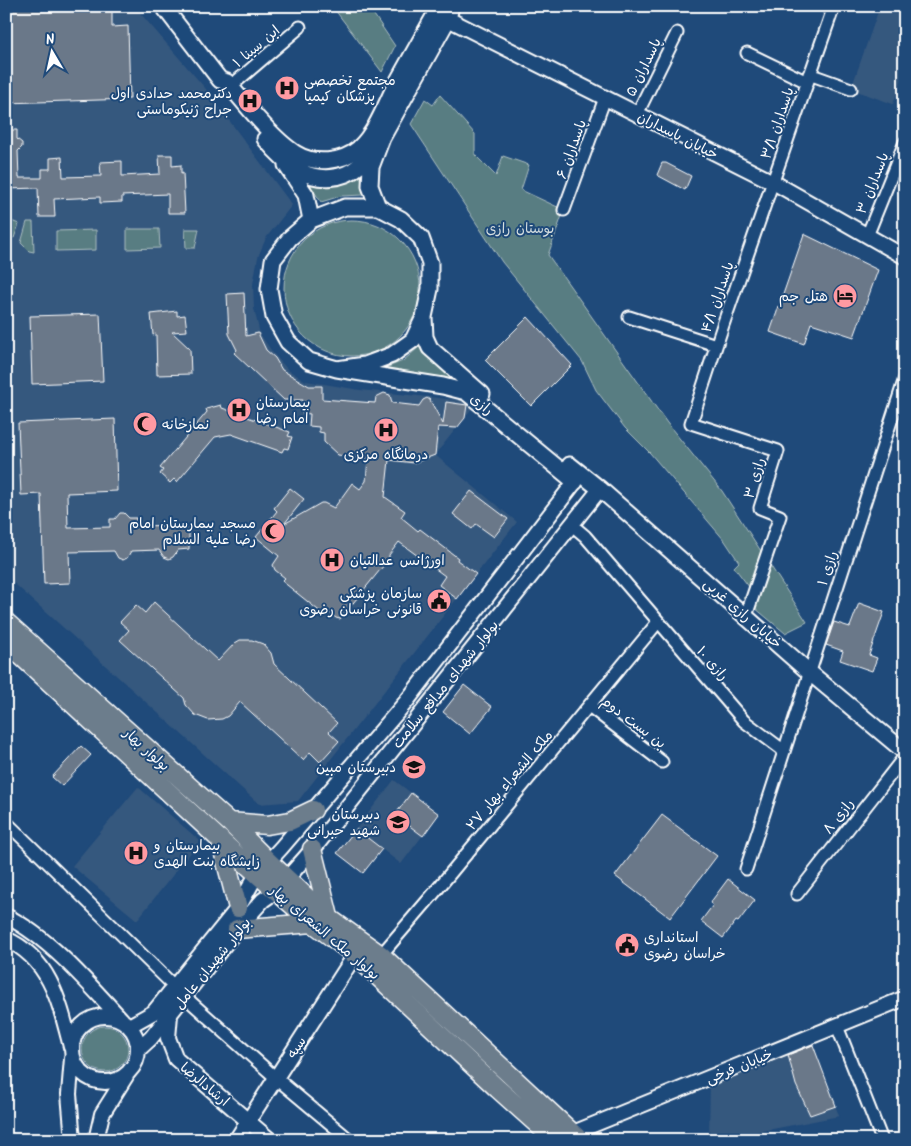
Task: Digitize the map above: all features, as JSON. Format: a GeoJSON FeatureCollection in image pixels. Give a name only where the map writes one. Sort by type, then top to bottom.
{"type":"FeatureCollection","features":[{"type":"Feature","properties":{"kind":"main road"},"geometry":{"type":"LineString","coordinates":[[163,6],[225,83],[284,146],[310,159],[325,161],[339,159],[351,153],[360,147],[371,133],[396,84],[443,9]]}},
{"type":"Feature","properties":{"kind":"main road"},"geometry":{"type":"LineString","coordinates":[[378,207],[370,186],[371,167],[382,138],[443,9]]}},
{"type":"Feature","properties":{"kind":"main road"},"geometry":{"type":"LineString","coordinates":[[225,83],[221,87],[280,156],[306,195],[311,220]]}},
{"type":"Feature","properties":{"kind":"main road"},"geometry":{"type":"LineString","coordinates":[[280,156],[300,172],[317,177],[332,178],[346,174],[359,166],[382,138]]}},
{"type":"Feature","properties":{"kind":"main road"},"geometry":{"type":"LineString","coordinates":[[345,207],[378,207],[401,219],[421,238],[430,264],[430,289],[424,316],[412,340],[392,355],[365,365],[337,369],[309,361],[288,342],[274,317],[269,289],[273,260],[290,238],[311,220],[345,207]]}},
{"type":"Feature","properties":{"kind":"main road","name":"رازی"},"geometry":{"type":"LineString","coordinates":[[424,316],[425,337],[430,348],[578,478]]}},
{"type":"Feature","properties":{"kind":"main road","name":"رازی"},"geometry":{"type":"LineString","coordinates":[[337,369],[443,386],[466,392],[578,478]]}},
{"type":"Feature","properties":{"kind":"main road","name":"خیابان رازی غربی"},"geometry":{"type":"LineString","coordinates":[[578,478],[600,489],[905,754]]}},
{"type":"Feature","properties":{"kind":"main road","name":"بولوار بهار"},"geometry":{"type":"LineString","coordinates":[[6,622],[229,822],[263,868]]}},
{"type":"Feature","properties":{"kind":"main road","name":"بولوار ملک الشعرای بهار"},"geometry":{"type":"LineString","coordinates":[[6,642],[220,838],[263,868],[282,884],[498,1089],[566,1138]]}},
{"type":"Feature","properties":{"kind":"main road"},"geometry":{"type":"LineString","coordinates":[[229,822],[267,825],[290,821],[314,810]]}},
{"type":"Feature","properties":{"kind":"main road"},"geometry":{"type":"LineString","coordinates":[[220,838],[238,908]]}},
{"type":"Feature","properties":{"kind":"main road"},"geometry":{"type":"LineString","coordinates":[[237,929],[321,920],[315,846]]}},
{"type":"Feature","properties":{"kind":"main road","name":"بولوار ملک الشعرای بهار"},"geometry":{"type":"LineString","coordinates":[[321,920],[381,956],[566,1138]]}},
{"type":"Feature","properties":{"kind":"street","name":"پاسداران ۳/۱"},"geometry":{"type":"LineString","coordinates":[[773,182],[834,6]]}},
{"type":"Feature","properties":{"kind":"street","name":"خیابان پاسداران"},"geometry":{"type":"LineString","coordinates":[[443,9],[605,98],[773,182],[905,257]]}},
{"type":"Feature","properties":{"kind":"street","name":"ابن سینا ۱"},"geometry":{"type":"LineString","coordinates":[[225,83],[300,27]]}},
{"type":"Feature","properties":{"kind":"street","name":"پاسداران ۵"},"geometry":{"type":"LineString","coordinates":[[637,114],[677,33]]}},
{"type":"Feature","properties":{"kind":"street"},"geometry":{"type":"LineString","coordinates":[[747,54],[808,78]]}},
{"type":"Feature","properties":{"kind":"street","name":"پاسداران ۳/۱"},"geometry":{"type":"LineString","coordinates":[[808,78],[851,89]]}},
{"type":"Feature","properties":{"kind":"street","name":"پاسداران ۶"},"geometry":{"type":"LineString","coordinates":[[564,210],[605,98]]}},
{"type":"Feature","properties":{"kind":"street","name":"پاسداران ۳"},"geometry":{"type":"LineString","coordinates":[[867,236],[905,142]]}},
{"type":"Feature","properties":{"kind":"street","name":"پاسداران ۴/۱"},"geometry":{"type":"LineString","coordinates":[[691,423],[773,182]]}},
{"type":"Feature","properties":{"kind":"street"},"geometry":{"type":"LineString","coordinates":[[628,317],[716,345]]}},
{"type":"Feature","properties":{"kind":"street","name":"رازی ۱"},"geometry":{"type":"LineString","coordinates":[[809,672],[905,378]]}},
{"type":"Feature","properties":{"kind":"street","name":"رازی ۳"},"geometry":{"type":"LineString","coordinates":[[691,423],[778,452],[760,508],[780,516],[746,616]]}},
{"type":"Feature","properties":{"kind":"street","name":"بولوار شهدای مدافع سلامت"},"geometry":{"type":"LineString","coordinates":[[263,868],[406,702],[578,478]]}},
{"type":"Feature","properties":{"kind":"street","name":"بولوار شهدای مدافع سلامت"},"geometry":{"type":"LineString","coordinates":[[282,884],[315,846],[600,489]]}},
{"type":"Feature","properties":{"kind":"street"},"geometry":{"type":"LineString","coordinates":[[554,510],[567,516],[572,525]]}},
{"type":"Feature","properties":{"kind":"street","name":"رازی ۱۰"},"geometry":{"type":"LineString","coordinates":[[572,525],[585,536],[744,721],[784,751]]}},
{"type":"Feature","properties":{"kind":"street","name":"ملک الشعراء بهار ۲۷"},"geometry":{"type":"LineString","coordinates":[[381,956],[658,622]]}},
{"type":"Feature","properties":{"kind":"street"},"geometry":{"type":"LineString","coordinates":[[746,870],[809,672]]}},
{"type":"Feature","properties":{"kind":"street","name":"بن بست دوم"},"geometry":{"type":"LineString","coordinates":[[589,706],[662,762]]}},
{"type":"Feature","properties":{"kind":"street","name":"رازی ۸"},"geometry":{"type":"LineString","coordinates":[[797,894],[905,754]]}},
{"type":"Feature","properties":{"kind":"street"},"geometry":{"type":"LineString","coordinates":[[6,822],[179,991],[276,1078],[350,1140]]}},
{"type":"Feature","properties":{"kind":"street"},"geometry":{"type":"LineString","coordinates":[[300,826],[315,846]]}},
{"type":"Feature","properties":{"kind":"street","name":"بولوار شهیدان عامل"},"geometry":{"type":"LineString","coordinates":[[138,1050],[151,1038],[170,1014],[179,991],[238,908],[263,868]]}},
{"type":"Feature","properties":{"kind":"street","name":"بولوار شهیدان عامل"},"geometry":{"type":"LineString","coordinates":[[126,1023],[154,1012],[179,991],[264,900],[282,884]]}},
{"type":"Feature","properties":{"kind":"street"},"geometry":{"type":"LineString","coordinates":[[6,910],[52,949],[93,988],[126,1023],[137,1041],[138,1050],[133,1066],[102,1114],[96,1140]]}},
{"type":"Feature","properties":{"kind":"street"},"geometry":{"type":"LineString","coordinates":[[6,916],[21,924]]}},
{"type":"Feature","properties":{"kind":"street"},"geometry":{"type":"LineString","coordinates":[[6,939],[14,942],[39,963],[50,979],[59,1001],[72,1053],[80,1072],[95,1081],[113,1082],[128,1073]]}},
{"type":"Feature","properties":{"kind":"street","name":"سپه"},"geometry":{"type":"LineString","coordinates":[[236,1140],[355,955]]}},
{"type":"Feature","properties":{"kind":"street","name":"خیابان فرخی"},"geometry":{"type":"LineString","coordinates":[[566,1138],[905,998]]}},
{"type":"Feature","properties":{"kind":"street","name":"ارشادالرضا"},"geometry":{"type":"LineString","coordinates":[[170,1014],[168,1038],[176,1059],[270,1140]]}},
{"type":"Feature","properties":{"kind":"street"},"geometry":{"type":"LineString","coordinates":[[73,1140],[69,1094],[72,1053],[76,1032],[89,1020],[106,1016],[126,1023]]}},
{"type":"Feature","properties":{"kind":"street"},"geometry":{"type":"LineString","coordinates":[[837,1026],[882,1140]]}},
{"type":"Feature","properties":{"kind":"shaded area","name":"بیمارستان امام رضا"},"geometry":{"type":"Polygon","coordinates":[[[6,6],[134,6],[205,88],[292,205],[266,238],[258,257],[253,284],[254,309],[260,334],[288,370],[306,381],[360,390],[477,402],[435,455],[517,522],[298,801],[259,804],[6,576],[6,6]]]}},
{"type":"Feature","properties":{"kind":"shaded area"},"geometry":{"type":"Polygon","coordinates":[[[880,6],[905,6],[905,72],[893,104],[851,89],[880,6]]]}},
{"type":"Feature","properties":{"kind":"shaded area","name":"دبیرستان شهید حبرانی"},"geometry":{"type":"Polygon","coordinates":[[[394,780],[439,814],[401,864],[356,829],[394,780]]]}},
{"type":"Feature","properties":{"kind":"shaded area","name":"بیمارستان و زایشگاه بنت الهدی"},"geometry":{"type":"Polygon","coordinates":[[[138,787],[200,841],[137,920],[72,866],[138,787]]]}},
{"type":"Feature","properties":{"kind":"shaded area"},"geometry":{"type":"Polygon","coordinates":[[[812,1042],[839,1116],[709,1140],[710,1082],[812,1042]]]}},
{"type":"Feature","properties":{"kind":"green space"},"geometry":{"type":"Polygon","coordinates":[[[332,6],[368,6],[395,46],[382,72],[332,6]]]}},
{"type":"Feature","properties":{"kind":"green space","name":"بوستان رازی"},"geometry":{"type":"Polygon","coordinates":[[[440,95],[475,134],[475,155],[496,176],[503,156],[529,165],[521,190],[564,210],[548,255],[667,423],[722,491],[807,622],[785,633],[743,598],[753,592],[734,567],[739,562],[725,541],[650,453],[625,428],[596,390],[582,361],[502,262],[411,124],[425,99],[433,105],[440,95]]]}},
{"type":"Feature","properties":{"kind":"green space"},"geometry":{"type":"Polygon","coordinates":[[[365,168],[361,178],[364,195],[341,196],[321,202],[300,170],[319,177],[365,168]]]}},
{"type":"Feature","properties":{"kind":"green space"},"geometry":{"type":"Polygon","coordinates":[[[6,219],[19,224],[14,238],[6,236],[6,219]]]}},
{"type":"Feature","properties":{"kind":"green space"},"geometry":{"type":"Polygon","coordinates":[[[352,220],[378,225],[390,231],[400,240],[409,250],[415,262],[420,288],[415,314],[409,326],[400,336],[390,345],[378,351],[352,356],[326,351],[314,345],[304,336],[295,326],[289,314],[284,288],[289,262],[295,250],[304,240],[314,231],[326,225],[352,220]]]}},
{"type":"Feature","properties":{"kind":"green space"},"geometry":{"type":"Polygon","coordinates":[[[27,222],[33,222],[34,252],[29,251],[21,243],[27,222]]]}},
{"type":"Feature","properties":{"kind":"green space"},"geometry":{"type":"Polygon","coordinates":[[[127,229],[159,229],[160,248],[127,249],[127,229]]]}},
{"type":"Feature","properties":{"kind":"green space"},"geometry":{"type":"Polygon","coordinates":[[[185,229],[199,229],[195,248],[186,248],[185,229]]]}},
{"type":"Feature","properties":{"kind":"green space"},"geometry":{"type":"Polygon","coordinates":[[[96,230],[96,250],[56,251],[56,231],[96,230]]]}},
{"type":"Feature","properties":{"kind":"green space"},"geometry":{"type":"Polygon","coordinates":[[[419,347],[462,384],[383,369],[403,361],[419,347]]]}},
{"type":"Feature","properties":{"kind":"green space"},"geometry":{"type":"Polygon","coordinates":[[[110,1026],[122,1032],[127,1040],[127,1058],[122,1066],[114,1071],[100,1072],[88,1066],[83,1058],[82,1044],[88,1032],[96,1027],[110,1026]]]}},
{"type":"Feature","properties":{"kind":"building"},"geometry":{"type":"Polygon","coordinates":[[[9,6],[105,6],[112,12],[112,27],[128,26],[130,99],[6,103],[6,30],[10,30],[9,6]]]}},
{"type":"Feature","properties":{"kind":"building"},"geometry":{"type":"Polygon","coordinates":[[[6,130],[17,130],[17,139],[22,143],[22,147],[18,151],[19,178],[42,178],[42,169],[50,169],[50,158],[62,157],[63,177],[101,176],[100,162],[122,161],[122,176],[160,174],[159,155],[172,155],[172,166],[181,165],[181,174],[183,173],[185,213],[168,213],[168,194],[122,196],[122,202],[100,203],[100,197],[54,199],[55,217],[39,217],[38,188],[6,189],[6,130]]]}},
{"type":"Feature","properties":{"kind":"building"},"geometry":{"type":"Polygon","coordinates":[[[662,163],[666,163],[691,176],[685,190],[657,175],[662,163]]]}},
{"type":"Feature","properties":{"kind":"building"},"geometry":{"type":"Polygon","coordinates":[[[804,234],[878,270],[854,337],[811,323],[804,344],[770,332],[804,234]]]}},
{"type":"Feature","properties":{"kind":"building"},"geometry":{"type":"Polygon","coordinates":[[[244,293],[246,336],[258,333],[266,350],[275,358],[282,370],[309,386],[322,386],[322,399],[375,403],[376,397],[384,393],[390,395],[392,403],[419,406],[427,398],[430,400],[443,424],[446,402],[467,405],[465,418],[457,428],[438,427],[435,455],[414,463],[389,460],[385,497],[405,511],[401,517],[418,531],[420,529],[476,574],[457,599],[439,585],[445,576],[399,542],[389,555],[389,559],[340,619],[326,610],[323,614],[282,581],[285,578],[275,570],[273,565],[279,556],[256,537],[277,511],[274,508],[290,488],[304,499],[284,524],[321,503],[334,508],[352,483],[360,489],[366,481],[368,459],[338,455],[324,442],[324,433],[319,432],[319,427],[309,426],[310,414],[302,413],[303,400],[284,400],[234,353],[237,350],[229,334],[227,294],[244,293]]]}},
{"type":"Feature","properties":{"kind":"building"},"geometry":{"type":"Polygon","coordinates":[[[177,311],[177,316],[185,315],[187,331],[172,332],[190,349],[191,374],[157,375],[156,334],[153,335],[151,314],[177,311]]]}},
{"type":"Feature","properties":{"kind":"building"},"geometry":{"type":"Polygon","coordinates":[[[100,314],[103,381],[32,384],[30,316],[100,314]]]}},
{"type":"Feature","properties":{"kind":"building"},"geometry":{"type":"Polygon","coordinates":[[[528,317],[572,365],[531,406],[485,360],[528,317]]]}},
{"type":"Feature","properties":{"kind":"building"},"geometry":{"type":"Polygon","coordinates":[[[221,405],[222,408],[290,432],[288,436],[292,437],[288,449],[284,448],[282,452],[231,434],[215,437],[177,482],[174,479],[170,483],[160,474],[163,470],[160,468],[207,412],[206,409],[221,405]]]}},
{"type":"Feature","properties":{"kind":"building"},"geometry":{"type":"Polygon","coordinates":[[[115,419],[117,491],[67,493],[68,528],[110,527],[110,519],[115,519],[120,513],[124,513],[129,518],[136,518],[136,526],[189,525],[189,549],[178,550],[169,559],[164,557],[159,550],[131,551],[127,558],[123,560],[118,558],[114,551],[69,552],[70,583],[44,584],[41,494],[21,495],[18,423],[115,419]]]}},
{"type":"Feature","properties":{"kind":"building"},"geometry":{"type":"Polygon","coordinates":[[[471,491],[508,519],[494,537],[476,524],[472,529],[453,514],[471,491]]]}},
{"type":"Feature","properties":{"kind":"building"},"geometry":{"type":"Polygon","coordinates":[[[154,602],[218,661],[240,640],[252,640],[263,644],[271,653],[274,664],[337,723],[329,732],[339,741],[320,762],[310,752],[303,760],[240,702],[228,716],[222,719],[208,720],[195,715],[186,705],[184,698],[120,640],[129,630],[120,622],[136,605],[145,613],[154,602]]]}},
{"type":"Feature","properties":{"kind":"building"},"geometry":{"type":"Polygon","coordinates":[[[859,603],[884,612],[869,655],[877,658],[872,671],[840,660],[843,651],[826,645],[834,622],[850,627],[859,603]]]}},
{"type":"Feature","properties":{"kind":"building"},"geometry":{"type":"Polygon","coordinates":[[[464,685],[492,707],[470,734],[443,712],[464,685]]]}},
{"type":"Feature","properties":{"kind":"building"},"geometry":{"type":"Polygon","coordinates":[[[81,746],[91,755],[62,786],[52,777],[81,746]]]}},
{"type":"Feature","properties":{"kind":"building"},"geometry":{"type":"Polygon","coordinates":[[[411,793],[439,814],[423,836],[395,815],[411,793]]]}},
{"type":"Feature","properties":{"kind":"building","name":"استانداری خراسان رضوی"},"geometry":{"type":"Polygon","coordinates":[[[662,815],[717,856],[670,918],[615,876],[662,815]]]}},
{"type":"Feature","properties":{"kind":"building"},"geometry":{"type":"Polygon","coordinates":[[[356,829],[382,849],[363,873],[337,853],[356,829]]]}},
{"type":"Feature","properties":{"kind":"building"},"geometry":{"type":"Polygon","coordinates":[[[728,879],[755,900],[723,938],[701,921],[713,905],[710,903],[728,879]]]}},
{"type":"Feature","properties":{"kind":"building"},"geometry":{"type":"Polygon","coordinates":[[[813,1045],[836,1106],[810,1115],[796,1085],[788,1055],[813,1045]]]}},
{"type":"Feature","properties":{"kind":"place","name":"مجتمع تخصصی پزشکان کیمیا"},"geometry":{"type":"Point","coordinates":[287,88]}},
{"type":"Feature","properties":{"kind":"place","name":"دکترمحمد حدادی اول جراح ژنیکوماستی"},"geometry":{"type":"Point","coordinates":[250,101]}},
{"type":"Feature","properties":{"kind":"place","name":"هتل جم"},"geometry":{"type":"Point","coordinates":[845,296]}},
{"type":"Feature","properties":{"kind":"place","name":"بیمارستان امام رضا"},"geometry":{"type":"Point","coordinates":[239,410]}},
{"type":"Feature","properties":{"kind":"place","name":"نمازخانه"},"geometry":{"type":"Point","coordinates":[145,424]}},
{"type":"Feature","properties":{"kind":"place","name":"درمانگاه مرکزی"},"geometry":{"type":"Point","coordinates":[386,430]}},
{"type":"Feature","properties":{"kind":"place","name":"مسجد بیمارستان امام رضا علیه السلام"},"geometry":{"type":"Point","coordinates":[273,531]}},
{"type":"Feature","properties":{"kind":"place","name":"اورژانس عدالتیان"},"geometry":{"type":"Point","coordinates":[332,560]}},
{"type":"Feature","properties":{"kind":"place","name":"سازمان پزشکی قانونی خراسان رضوی"},"geometry":{"type":"Point","coordinates":[439,601]}},
{"type":"Feature","properties":{"kind":"place","name":"دبیرستان مبین"},"geometry":{"type":"Point","coordinates":[414,767]}},
{"type":"Feature","properties":{"kind":"place","name":"دبیرستان شهید حبرانی"},"geometry":{"type":"Point","coordinates":[398,822]}},
{"type":"Feature","properties":{"kind":"place","name":"بیمارستان و زایشگاه بنت الهدی"},"geometry":{"type":"Point","coordinates":[136,853]}},
{"type":"Feature","properties":{"kind":"place","name":"استانداری خراسان رضوی"},"geometry":{"type":"Point","coordinates":[627,945]}}]}
